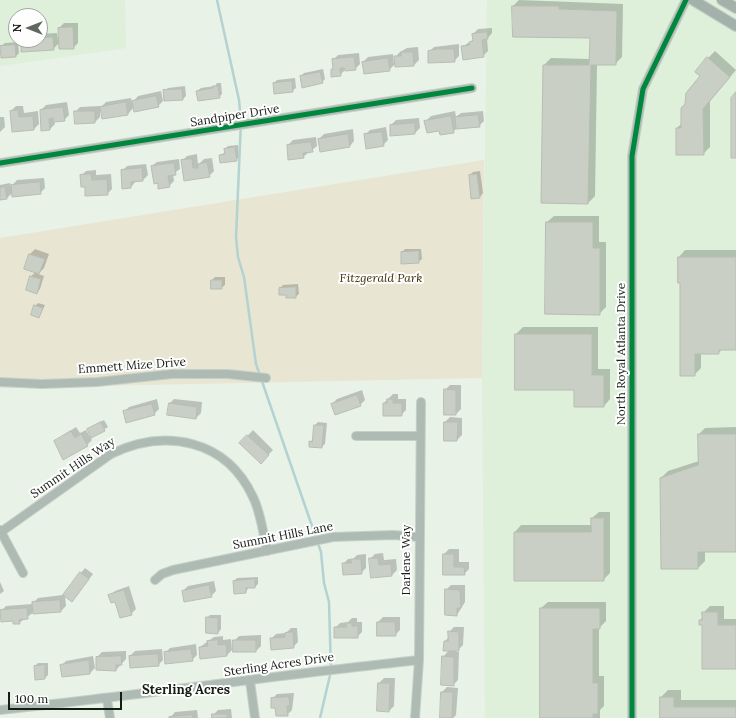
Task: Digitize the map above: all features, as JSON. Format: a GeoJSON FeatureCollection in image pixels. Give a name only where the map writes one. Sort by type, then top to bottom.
{"type":"FeatureCollection","features":[{"type":"Feature","properties":{"kind":"main road"},"geometry":{"type":"LineString","coordinates":[[693,0],[736,26]]}},
{"type":"Feature","properties":{"kind":"main road"},"geometry":{"type":"LineString","coordinates":[[722,0],[736,8]]}},
{"type":"Feature","properties":{"kind":"street","name":"North Royal Atlanta Drive"},"geometry":{"type":"LineString","coordinates":[[632,718],[632,156],[643,89],[686,0]]}},
{"type":"Feature","properties":{"kind":"street","name":"Sandpiper Drive"},"geometry":{"type":"LineString","coordinates":[[0,163],[472,88]]}},
{"type":"Feature","properties":{"kind":"street","name":"Emmett Mize Drive"},"geometry":{"type":"LineString","coordinates":[[0,382],[85,383],[172,374],[228,374],[266,378]]}},
{"type":"Feature","properties":{"kind":"street","name":"Darlene Way"},"geometry":{"type":"LineString","coordinates":[[415,718],[419,660],[421,402]]}},
{"type":"Feature","properties":{"kind":"street"},"geometry":{"type":"LineString","coordinates":[[356,436],[420,436]]}},
{"type":"Feature","properties":{"kind":"street","name":"Summit Hills Way"},"geometry":{"type":"LineString","coordinates":[[1,531],[111,454],[128,446],[144,442],[176,440],[192,443],[208,450],[234,469],[254,498],[267,550]]}},
{"type":"Feature","properties":{"kind":"street"},"geometry":{"type":"LineString","coordinates":[[1,531],[23,572]]}},
{"type":"Feature","properties":{"kind":"street","name":"Summit Hills Lane"},"geometry":{"type":"LineString","coordinates":[[155,580],[162,574],[173,570],[333,537],[393,535],[419,537]]}},
{"type":"Feature","properties":{"kind":"street","name":"Sterling Acres Drive"},"geometry":{"type":"LineString","coordinates":[[0,710],[107,699],[419,660]]}},
{"type":"Feature","properties":{"kind":"street"},"geometry":{"type":"LineString","coordinates":[[250,681],[255,718]]}},
{"type":"Feature","properties":{"kind":"street"},"geometry":{"type":"LineString","coordinates":[[107,699],[110,718]]}},
{"type":"Feature","properties":{"kind":"shaded area"},"geometry":{"type":"Polygon","coordinates":[[[0,0],[125,0],[126,48],[0,66],[0,0]]]}},
{"type":"Feature","properties":{"kind":"shaded area"},"geometry":{"type":"Polygon","coordinates":[[[487,0],[736,0],[736,718],[485,718],[482,378],[487,0]]]}},
{"type":"Feature","properties":{"kind":"green space","name":"Fitzgerald Park"},"geometry":{"type":"Polygon","coordinates":[[[484,160],[482,378],[0,388],[0,238],[484,160]]]}},
{"type":"Feature","properties":{"kind":"building"},"geometry":{"type":"Polygon","coordinates":[[[512,6],[559,6],[559,9],[617,11],[616,65],[591,65],[588,204],[541,203],[543,65],[589,65],[590,38],[513,37],[512,6]]]}},
{"type":"Feature","properties":{"kind":"building"},"geometry":{"type":"Polygon","coordinates":[[[73,27],[74,49],[59,49],[58,28],[73,27]]]}},
{"type":"Feature","properties":{"kind":"building"},"geometry":{"type":"Polygon","coordinates":[[[487,32],[488,39],[482,40],[484,57],[463,60],[461,46],[470,45],[469,42],[473,41],[472,34],[487,32]]]}},
{"type":"Feature","properties":{"kind":"building"},"geometry":{"type":"Polygon","coordinates":[[[48,37],[53,37],[54,50],[21,52],[21,48],[48,48],[48,37]]]}},
{"type":"Feature","properties":{"kind":"building"},"geometry":{"type":"Polygon","coordinates":[[[8,45],[8,48],[15,48],[16,57],[1,58],[0,46],[8,45]]]}},
{"type":"Feature","properties":{"kind":"building"},"geometry":{"type":"Polygon","coordinates":[[[438,49],[454,49],[455,62],[428,63],[428,51],[438,49]]]}},
{"type":"Feature","properties":{"kind":"building"},"geometry":{"type":"Polygon","coordinates":[[[401,52],[413,52],[414,66],[395,67],[394,56],[401,56],[401,52]]]}},
{"type":"Feature","properties":{"kind":"building"},"geometry":{"type":"Polygon","coordinates":[[[354,57],[356,70],[345,71],[344,68],[340,68],[341,76],[331,77],[331,69],[333,69],[332,59],[354,57]]]}},
{"type":"Feature","properties":{"kind":"building"},"geometry":{"type":"Polygon","coordinates":[[[707,57],[730,77],[703,109],[704,155],[676,155],[676,128],[681,128],[681,108],[685,104],[686,93],[700,76],[695,72],[707,57]]]}},
{"type":"Feature","properties":{"kind":"building"},"geometry":{"type":"Polygon","coordinates":[[[388,58],[390,71],[364,74],[362,62],[388,58]]]}},
{"type":"Feature","properties":{"kind":"building"},"geometry":{"type":"Polygon","coordinates":[[[320,72],[323,83],[302,88],[300,76],[320,72]]]}},
{"type":"Feature","properties":{"kind":"building"},"geometry":{"type":"Polygon","coordinates":[[[292,81],[293,92],[274,94],[273,83],[292,81]]]}},
{"type":"Feature","properties":{"kind":"building"},"geometry":{"type":"Polygon","coordinates":[[[213,86],[218,86],[220,98],[198,101],[196,91],[213,88],[213,86]]]}},
{"type":"Feature","properties":{"kind":"building"},"geometry":{"type":"Polygon","coordinates":[[[182,89],[183,100],[164,101],[163,90],[182,89]]]}},
{"type":"Feature","properties":{"kind":"building"},"geometry":{"type":"Polygon","coordinates":[[[736,92],[736,158],[731,158],[731,98],[736,92]]]}},
{"type":"Feature","properties":{"kind":"building"},"geometry":{"type":"Polygon","coordinates":[[[156,96],[159,107],[134,112],[132,101],[156,96]]]}},
{"type":"Feature","properties":{"kind":"building"},"geometry":{"type":"Polygon","coordinates":[[[126,102],[128,115],[102,119],[100,107],[126,102]]]}},
{"type":"Feature","properties":{"kind":"building"},"geometry":{"type":"Polygon","coordinates":[[[63,107],[65,121],[54,122],[53,118],[49,119],[50,130],[41,131],[40,110],[63,107]]]}},
{"type":"Feature","properties":{"kind":"building"},"geometry":{"type":"Polygon","coordinates":[[[18,110],[19,117],[33,116],[34,130],[12,132],[10,111],[18,110]]]}},
{"type":"Feature","properties":{"kind":"building"},"geometry":{"type":"Polygon","coordinates":[[[74,111],[95,111],[95,123],[75,124],[74,111]]]}},
{"type":"Feature","properties":{"kind":"building"},"geometry":{"type":"Polygon","coordinates":[[[478,115],[480,127],[456,129],[455,117],[478,115]]]}},
{"type":"Feature","properties":{"kind":"building"},"geometry":{"type":"Polygon","coordinates":[[[451,116],[454,133],[440,135],[439,131],[427,133],[424,121],[451,116]]]}},
{"type":"Feature","properties":{"kind":"building"},"geometry":{"type":"Polygon","coordinates":[[[415,123],[415,134],[390,136],[390,125],[415,123]]]}},
{"type":"Feature","properties":{"kind":"building"},"geometry":{"type":"Polygon","coordinates":[[[382,132],[384,146],[366,149],[364,134],[382,132]]]}},
{"type":"Feature","properties":{"kind":"building"},"geometry":{"type":"Polygon","coordinates":[[[348,134],[350,147],[320,152],[318,139],[348,134]]]}},
{"type":"Feature","properties":{"kind":"building"},"geometry":{"type":"Polygon","coordinates":[[[311,142],[313,152],[303,153],[304,158],[288,160],[287,145],[311,142]]]}},
{"type":"Feature","properties":{"kind":"building"},"geometry":{"type":"Polygon","coordinates":[[[235,147],[237,161],[220,163],[219,155],[225,154],[224,149],[235,147]]]}},
{"type":"Feature","properties":{"kind":"building"},"geometry":{"type":"Polygon","coordinates":[[[192,159],[193,168],[198,168],[198,164],[207,162],[210,177],[184,181],[181,160],[192,159]]]}},
{"type":"Feature","properties":{"kind":"building"},"geometry":{"type":"Polygon","coordinates":[[[174,163],[176,175],[168,176],[170,187],[158,189],[158,183],[154,184],[151,166],[174,163]]]}},
{"type":"Feature","properties":{"kind":"building"},"geometry":{"type":"Polygon","coordinates":[[[142,168],[143,181],[131,182],[131,188],[122,189],[121,170],[142,168]]]}},
{"type":"Feature","properties":{"kind":"building"},"geometry":{"type":"Polygon","coordinates":[[[91,174],[92,180],[107,179],[108,195],[85,196],[85,187],[81,187],[80,175],[91,174]]]}},
{"type":"Feature","properties":{"kind":"building"},"geometry":{"type":"Polygon","coordinates":[[[477,174],[480,198],[471,199],[469,175],[477,174]]]}},
{"type":"Feature","properties":{"kind":"building"},"geometry":{"type":"Polygon","coordinates":[[[40,182],[41,194],[12,197],[11,185],[40,182]]]}},
{"type":"Feature","properties":{"kind":"building"},"geometry":{"type":"Polygon","coordinates":[[[5,187],[7,199],[0,200],[0,188],[5,187]]]}},
{"type":"Feature","properties":{"kind":"building"},"geometry":{"type":"Polygon","coordinates":[[[546,222],[593,222],[593,248],[600,248],[600,315],[545,314],[546,222]]]}},
{"type":"Feature","properties":{"kind":"building"},"geometry":{"type":"Polygon","coordinates":[[[419,251],[419,263],[401,264],[401,252],[419,251]]]}},
{"type":"Feature","properties":{"kind":"building"},"geometry":{"type":"Polygon","coordinates":[[[29,254],[45,259],[39,274],[24,269],[29,254]]]}},
{"type":"Feature","properties":{"kind":"building"},"geometry":{"type":"Polygon","coordinates":[[[678,257],[736,257],[736,350],[719,350],[719,354],[695,354],[695,376],[680,376],[680,283],[678,283],[678,257]]]}},
{"type":"Feature","properties":{"kind":"building"},"geometry":{"type":"Polygon","coordinates":[[[30,276],[41,279],[37,294],[26,290],[30,276]]]}},
{"type":"Feature","properties":{"kind":"building"},"geometry":{"type":"Polygon","coordinates":[[[211,280],[222,280],[222,289],[211,289],[211,280]]]}},
{"type":"Feature","properties":{"kind":"building"},"geometry":{"type":"Polygon","coordinates":[[[296,287],[296,298],[286,298],[286,295],[279,295],[279,288],[296,287]]]}},
{"type":"Feature","properties":{"kind":"building"},"geometry":{"type":"Polygon","coordinates":[[[34,305],[43,308],[39,318],[31,315],[34,305]]]}},
{"type":"Feature","properties":{"kind":"building"},"geometry":{"type":"Polygon","coordinates":[[[515,334],[592,334],[592,375],[604,375],[604,407],[574,407],[574,390],[515,390],[515,334]]]}},
{"type":"Feature","properties":{"kind":"building"},"geometry":{"type":"Polygon","coordinates":[[[444,389],[456,390],[456,415],[444,415],[444,389]]]}},
{"type":"Feature","properties":{"kind":"building"},"geometry":{"type":"Polygon","coordinates":[[[357,395],[361,406],[335,415],[331,404],[357,395]]]}},
{"type":"Feature","properties":{"kind":"building"},"geometry":{"type":"Polygon","coordinates":[[[387,399],[393,399],[393,403],[402,403],[402,416],[383,416],[383,403],[387,403],[387,399]]]}},
{"type":"Feature","properties":{"kind":"building"},"geometry":{"type":"Polygon","coordinates":[[[169,403],[197,407],[196,419],[167,415],[169,403]]]}},
{"type":"Feature","properties":{"kind":"building"},"geometry":{"type":"Polygon","coordinates":[[[152,404],[155,415],[126,423],[123,411],[152,404]]]}},
{"type":"Feature","properties":{"kind":"building"},"geometry":{"type":"Polygon","coordinates":[[[101,422],[105,431],[91,438],[87,429],[101,422]]]}},
{"type":"Feature","properties":{"kind":"building"},"geometry":{"type":"Polygon","coordinates":[[[444,422],[458,422],[457,441],[444,441],[444,422]]]}},
{"type":"Feature","properties":{"kind":"building"},"geometry":{"type":"Polygon","coordinates":[[[314,425],[324,425],[322,448],[309,447],[309,441],[312,442],[314,425]]]}},
{"type":"Feature","properties":{"kind":"building"},"geometry":{"type":"Polygon","coordinates":[[[71,431],[75,438],[81,434],[88,446],[63,460],[54,441],[71,431]]]}},
{"type":"Feature","properties":{"kind":"building"},"geometry":{"type":"Polygon","coordinates":[[[698,434],[736,434],[736,552],[698,552],[698,569],[661,569],[660,478],[698,465],[698,434]]]}},
{"type":"Feature","properties":{"kind":"building"},"geometry":{"type":"Polygon","coordinates":[[[247,435],[269,455],[261,464],[239,443],[247,435]]]}},
{"type":"Feature","properties":{"kind":"building"},"geometry":{"type":"Polygon","coordinates":[[[591,518],[604,518],[604,581],[514,581],[514,532],[591,532],[591,518]]]}},
{"type":"Feature","properties":{"kind":"building"},"geometry":{"type":"Polygon","coordinates":[[[443,554],[454,554],[454,567],[464,567],[465,575],[443,575],[443,554]]]}},
{"type":"Feature","properties":{"kind":"building"},"geometry":{"type":"Polygon","coordinates":[[[369,558],[378,558],[379,565],[391,564],[392,576],[371,578],[369,558]]]}},
{"type":"Feature","properties":{"kind":"building"},"geometry":{"type":"Polygon","coordinates":[[[351,559],[361,559],[362,574],[343,575],[342,563],[351,563],[351,559]]]}},
{"type":"Feature","properties":{"kind":"building"},"geometry":{"type":"Polygon","coordinates":[[[80,572],[89,579],[72,602],[63,595],[80,572]]]}},
{"type":"Feature","properties":{"kind":"building"},"geometry":{"type":"Polygon","coordinates":[[[255,579],[255,588],[246,588],[246,593],[234,594],[233,581],[255,579]]]}},
{"type":"Feature","properties":{"kind":"building"},"geometry":{"type":"Polygon","coordinates":[[[209,585],[212,597],[184,602],[182,591],[209,585]]]}},
{"type":"Feature","properties":{"kind":"building"},"geometry":{"type":"Polygon","coordinates":[[[445,589],[460,590],[461,608],[457,608],[457,616],[445,615],[445,589]]]}},
{"type":"Feature","properties":{"kind":"building"},"geometry":{"type":"Polygon","coordinates":[[[124,590],[132,615],[120,618],[115,602],[111,603],[108,595],[124,590]]]}},
{"type":"Feature","properties":{"kind":"building"},"geometry":{"type":"Polygon","coordinates":[[[60,600],[61,612],[33,614],[32,602],[60,600]]]}},
{"type":"Feature","properties":{"kind":"building"},"geometry":{"type":"Polygon","coordinates":[[[27,608],[28,619],[19,620],[20,624],[13,624],[13,621],[1,622],[0,610],[27,608]]]}},
{"type":"Feature","properties":{"kind":"building"},"geometry":{"type":"Polygon","coordinates":[[[540,608],[600,608],[600,629],[593,629],[593,683],[598,683],[598,714],[593,714],[593,718],[540,718],[540,608]]]}},
{"type":"Feature","properties":{"kind":"building"},"geometry":{"type":"Polygon","coordinates":[[[702,612],[718,612],[718,625],[736,625],[736,669],[702,669],[702,625],[699,625],[699,620],[702,620],[702,612]]]}},
{"type":"Feature","properties":{"kind":"building"},"geometry":{"type":"Polygon","coordinates":[[[206,617],[218,618],[218,634],[206,633],[206,617]]]}},
{"type":"Feature","properties":{"kind":"building"},"geometry":{"type":"Polygon","coordinates":[[[377,622],[395,622],[396,636],[377,636],[377,622]]]}},
{"type":"Feature","properties":{"kind":"building"},"geometry":{"type":"Polygon","coordinates":[[[346,623],[352,623],[352,626],[358,626],[358,638],[334,638],[334,627],[346,627],[346,623]]]}},
{"type":"Feature","properties":{"kind":"building"},"geometry":{"type":"Polygon","coordinates":[[[448,631],[459,632],[459,651],[443,651],[444,641],[448,641],[448,631]]]}},
{"type":"Feature","properties":{"kind":"building"},"geometry":{"type":"Polygon","coordinates":[[[293,632],[294,648],[271,650],[270,638],[285,637],[285,633],[293,632]]]}},
{"type":"Feature","properties":{"kind":"building"},"geometry":{"type":"Polygon","coordinates":[[[218,640],[218,645],[226,644],[227,656],[200,659],[199,647],[208,646],[207,641],[218,640]]]}},
{"type":"Feature","properties":{"kind":"building"},"geometry":{"type":"Polygon","coordinates":[[[233,640],[256,640],[256,652],[233,652],[233,640]]]}},
{"type":"Feature","properties":{"kind":"building"},"geometry":{"type":"Polygon","coordinates":[[[191,649],[193,661],[165,664],[164,652],[191,649]]]}},
{"type":"Feature","properties":{"kind":"building"},"geometry":{"type":"Polygon","coordinates":[[[158,654],[159,666],[130,668],[129,656],[158,654]]]}},
{"type":"Feature","properties":{"kind":"building"},"geometry":{"type":"Polygon","coordinates":[[[121,656],[122,665],[116,665],[116,671],[96,670],[96,657],[121,656]]]}},
{"type":"Feature","properties":{"kind":"building"},"geometry":{"type":"Polygon","coordinates":[[[442,656],[454,657],[454,686],[441,685],[442,656]]]}},
{"type":"Feature","properties":{"kind":"building"},"geometry":{"type":"Polygon","coordinates":[[[89,660],[90,674],[62,677],[60,665],[89,660]]]}},
{"type":"Feature","properties":{"kind":"building"},"geometry":{"type":"Polygon","coordinates":[[[45,665],[45,679],[35,680],[34,666],[45,665]]]}},
{"type":"Feature","properties":{"kind":"building"},"geometry":{"type":"Polygon","coordinates":[[[378,683],[390,683],[389,712],[377,711],[378,683]]]}},
{"type":"Feature","properties":{"kind":"building"},"geometry":{"type":"Polygon","coordinates":[[[441,692],[453,692],[452,718],[440,718],[441,692]]]}},
{"type":"Feature","properties":{"kind":"building"},"geometry":{"type":"Polygon","coordinates":[[[289,697],[290,706],[287,706],[288,716],[276,716],[275,708],[271,708],[271,698],[289,697]]]}},
{"type":"Feature","properties":{"kind":"building"},"geometry":{"type":"Polygon","coordinates":[[[660,697],[674,697],[674,707],[736,707],[736,718],[660,718],[660,697]]]}},
{"type":"Feature","properties":{"kind":"building"},"geometry":{"type":"Polygon","coordinates":[[[212,714],[227,714],[227,718],[212,718],[212,714]]]}},
{"type":"Feature","properties":{"kind":"building"},"geometry":{"type":"Polygon","coordinates":[[[192,715],[193,718],[169,718],[169,717],[192,715]]]}},
{"type":"Feature","properties":{"kind":"waterway"},"geometry":{"type":"LineString","coordinates":[[217,0],[239,100],[241,121],[236,237],[238,257],[244,277],[256,364],[321,552],[324,583],[329,602],[331,671],[320,718]]}},
{"type":"Feature","properties":{"kind":"cycle path"},"geometry":{"type":"LineString","coordinates":[[632,718],[632,156],[643,89],[686,0]]}},
{"type":"Feature","properties":{"kind":"cycle path"},"geometry":{"type":"LineString","coordinates":[[0,163],[472,88]]}},
{"type":"Feature","properties":{"kind":"district","name":"Sterling Acres"},"geometry":{"type":"Point","coordinates":[186,690]}}]}
